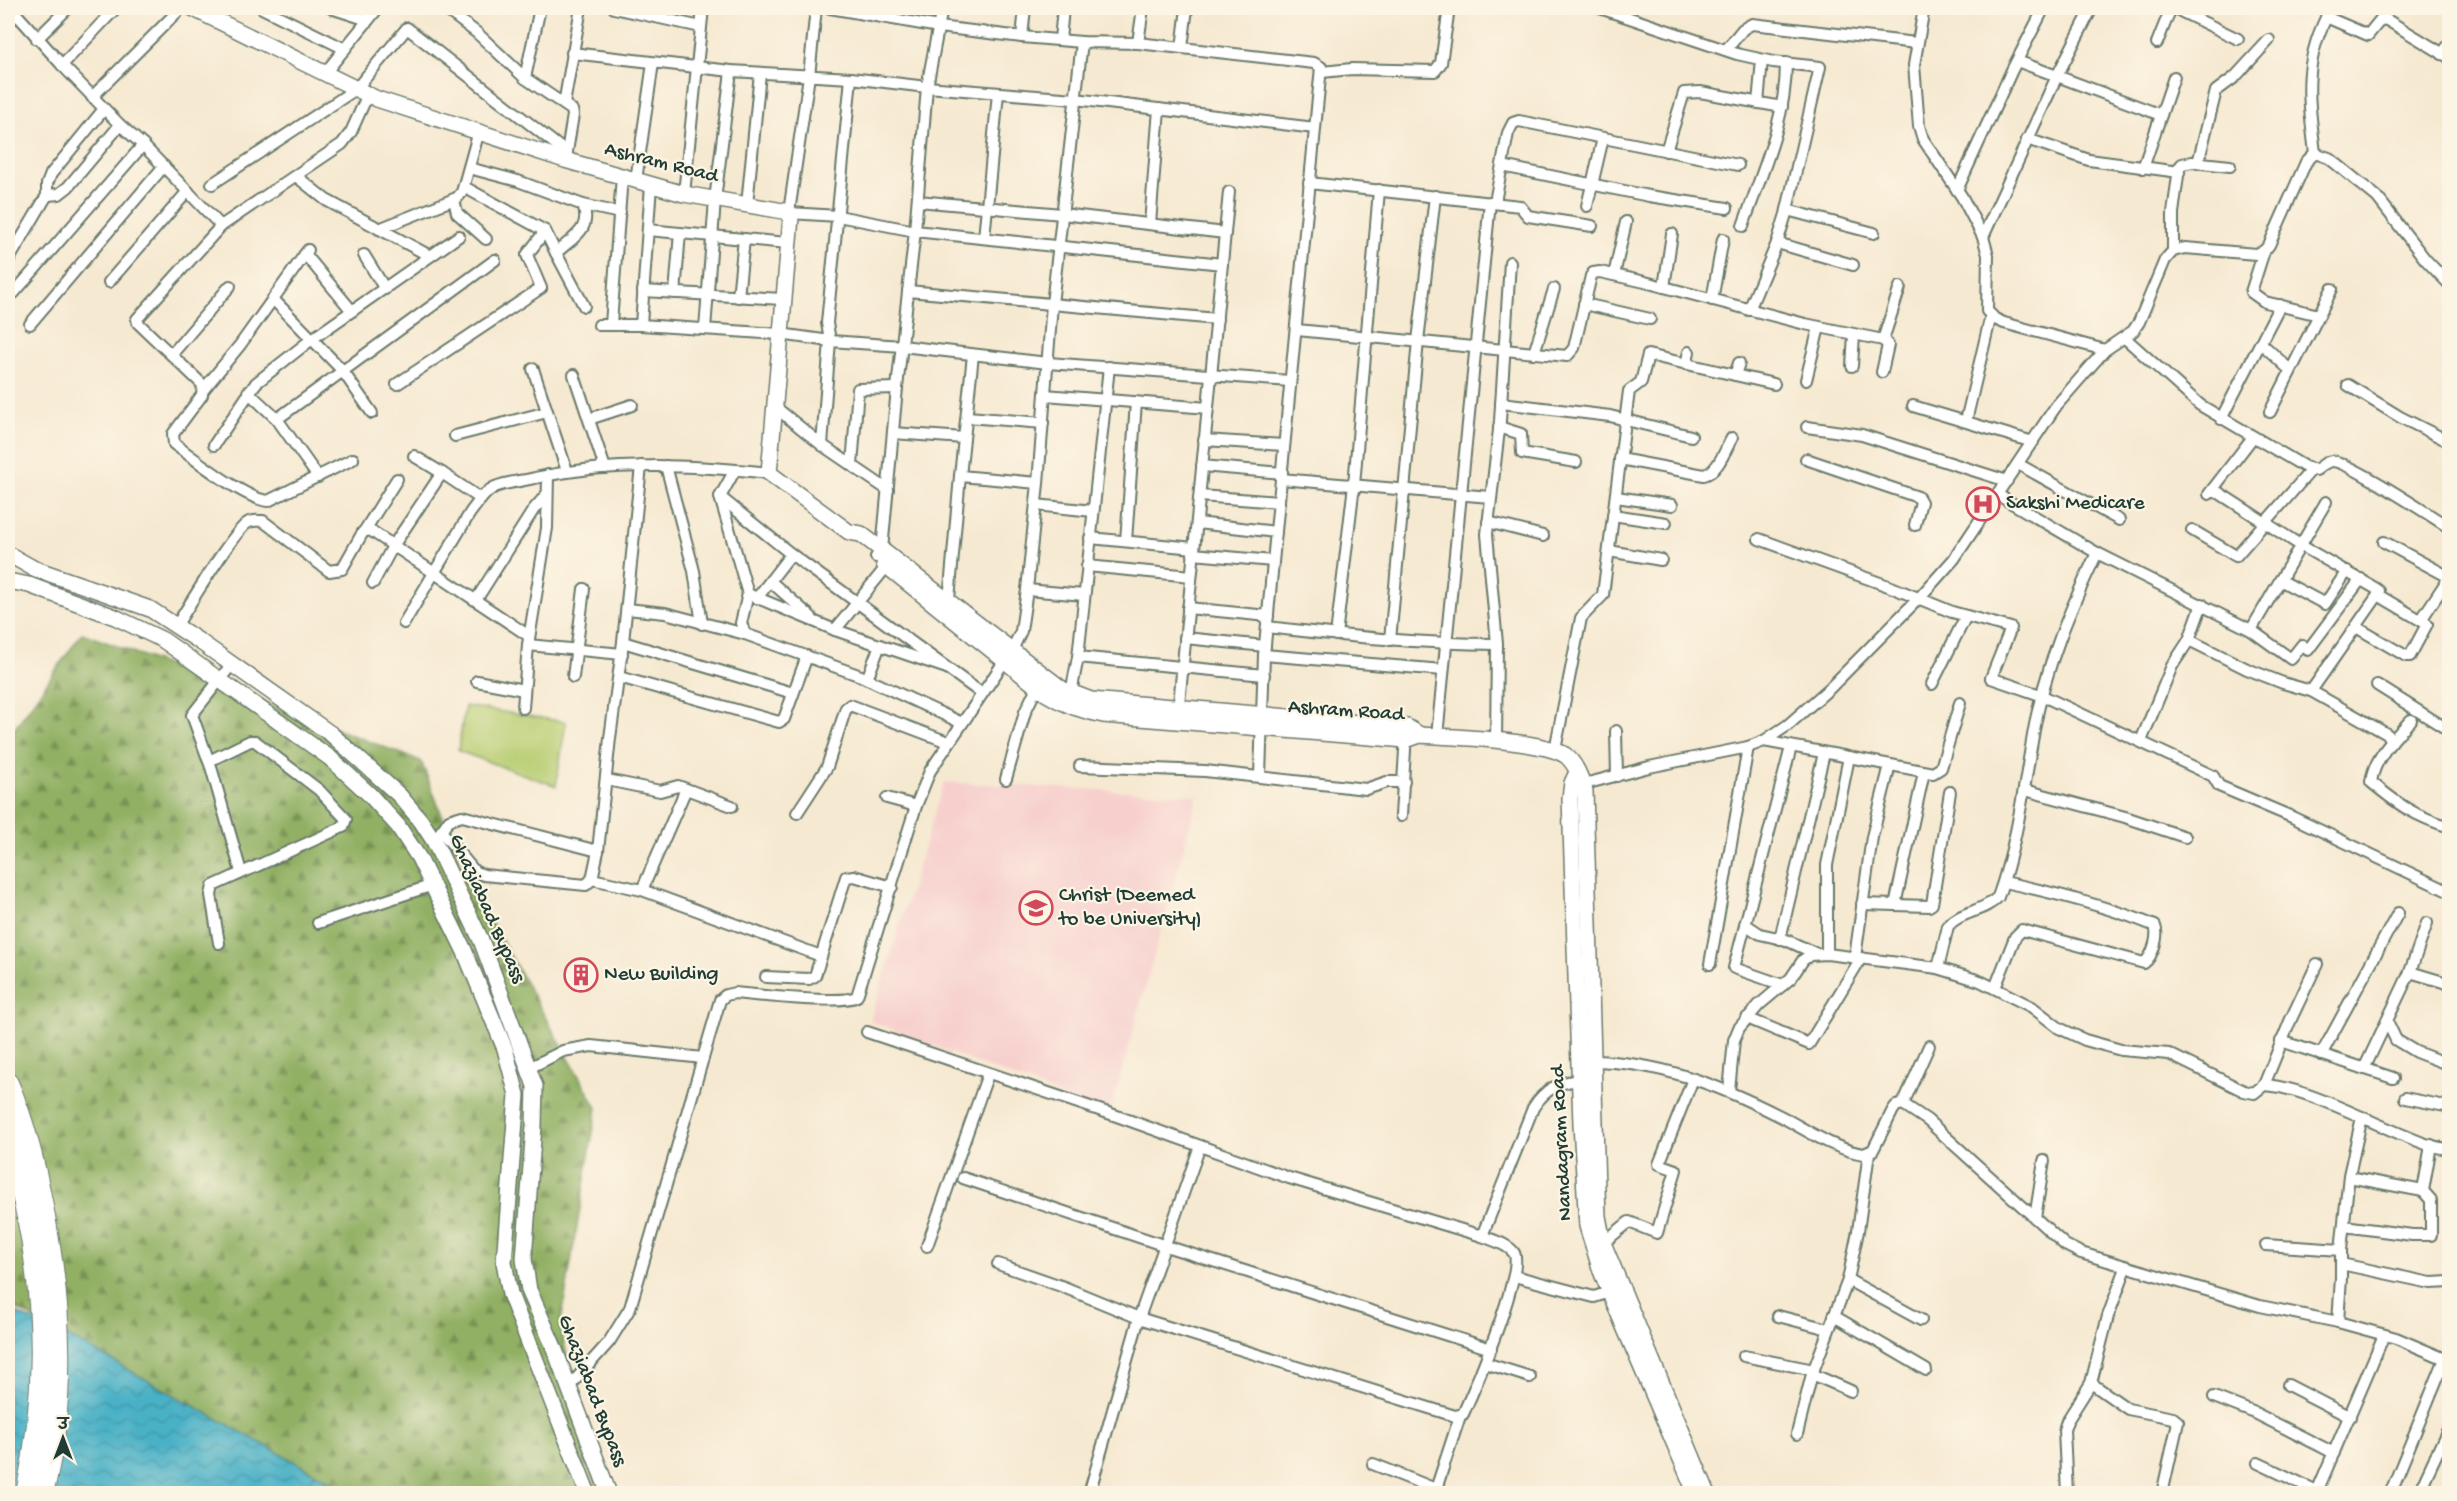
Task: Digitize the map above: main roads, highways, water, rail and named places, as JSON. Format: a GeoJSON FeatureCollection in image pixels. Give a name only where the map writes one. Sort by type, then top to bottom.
{"type":"FeatureCollection","features":[{"type":"Feature","properties":{"kind":"highway"},"geometry":{"type":"LineString","coordinates":[[8,1083],[24,1127],[39,1184],[53,1257],[60,1330],[58,1412],[43,1494]]}},
{"type":"Feature","properties":{"kind":"highway"},"geometry":{"type":"LineString","coordinates":[[8,1138],[32,1237],[39,1283],[42,1371],[35,1451],[26,1494]]}},
{"type":"Feature","properties":{"kind":"water"},"geometry":{"type":"Polygon","coordinates":[[[8,1309],[82,1344],[351,1493],[8,1494],[8,1309]]]}},
{"type":"Feature","properties":{"kind":"place","name":"Sakshi Medicare"},"geometry":{"type":"Point","coordinates":[1983,504]}},
{"type":"Feature","properties":{"kind":"place","name":"Christ (Deemed to be University)"},"geometry":{"type":"Point","coordinates":[1036,908]}},
{"type":"Feature","properties":{"kind":"place","name":"New Building"},"geometry":{"type":"Point","coordinates":[581,975]}}]}
